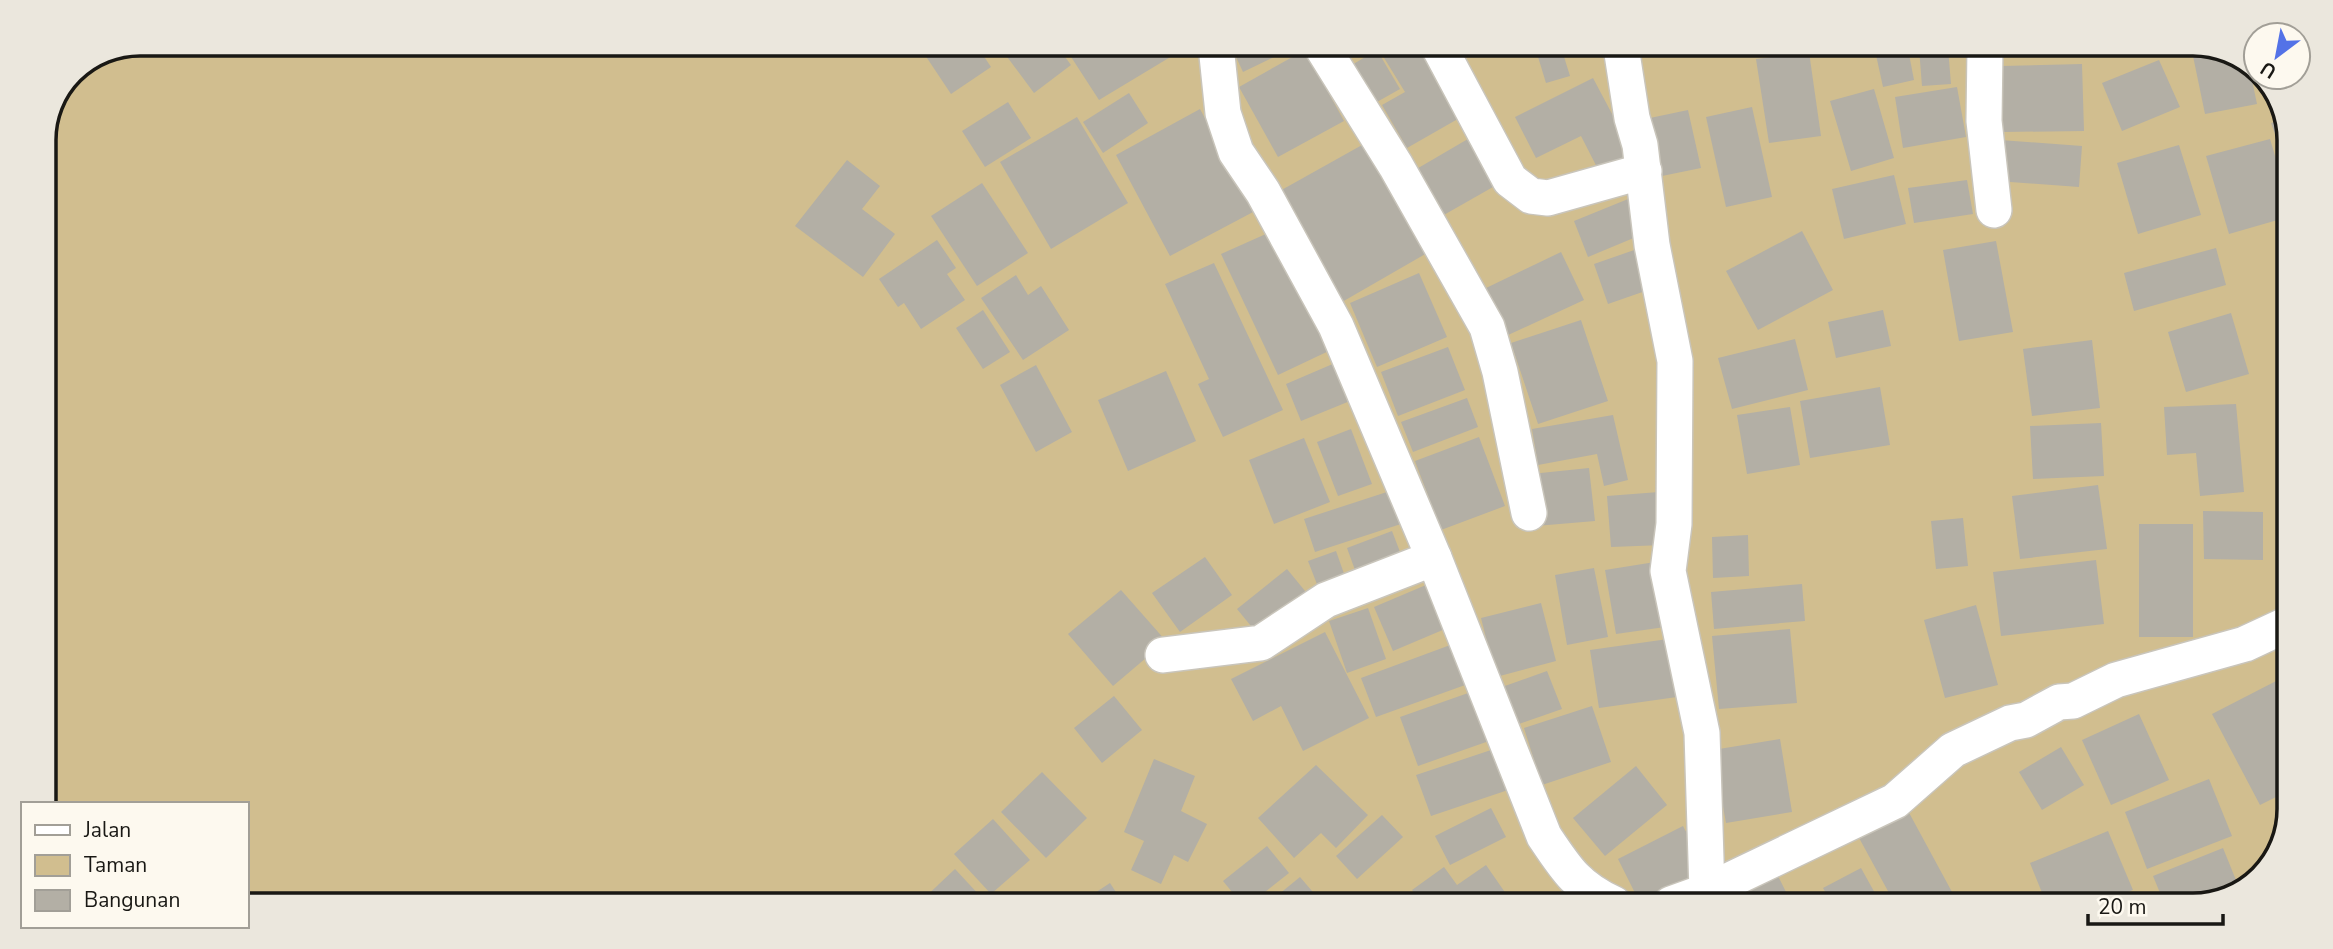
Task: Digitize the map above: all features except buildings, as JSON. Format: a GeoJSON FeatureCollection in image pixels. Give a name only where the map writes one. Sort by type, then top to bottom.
{"type":"FeatureCollection","features":[{"type":"Feature","properties":{"kind":"street"},"geometry":{"type":"LineString","coordinates":[[1217,56],[1223,113],[1236,152],[1263,192],[1336,326],[1434,558],[1544,836],[1571,877],[1591,893]]}},
{"type":"Feature","properties":{"kind":"street"},"geometry":{"type":"LineString","coordinates":[[1328,56],[1396,166],[1487,327],[1500,372],[1529,513]]}},
{"type":"Feature","properties":{"kind":"street"},"geometry":{"type":"LineString","coordinates":[[1444,56],[1510,180],[1531,196],[1548,198],[1644,171]]}},
{"type":"Feature","properties":{"kind":"street"},"geometry":{"type":"LineString","coordinates":[[1623,56],[1675,361],[1674,524],[1668,571],[1702,733],[1707,891]]}},
{"type":"Feature","properties":{"kind":"street"},"geometry":{"type":"LineString","coordinates":[[1985,56],[1984,121],[1994,210]]}},
{"type":"Feature","properties":{"kind":"street"},"geometry":{"type":"LineString","coordinates":[[1163,655],[1261,643],[1326,600],[1434,558]]}},
{"type":"Feature","properties":{"kind":"street"},"geometry":{"type":"LineString","coordinates":[[1701,893],[1895,801],[1953,750],[2010,723],[2026,720],[2059,702],[2073,701],[2116,680],[2245,643],[2277,629]]}},
{"type":"Feature","properties":{"kind":"green space"},"geometry":{"type":"Polygon","coordinates":[[[140,56],[2193,56],[2220,60],[2242,72],[2242,91],[2261,91],[2271,108],[2277,134],[2277,809],[2273,836],[2260,860],[2240,879],[2215,890],[2193,893],[248,893],[248,802],[56,802],[56,140],[62,108],[70,93],[93,70],[108,62],[140,56]]]}}]}
